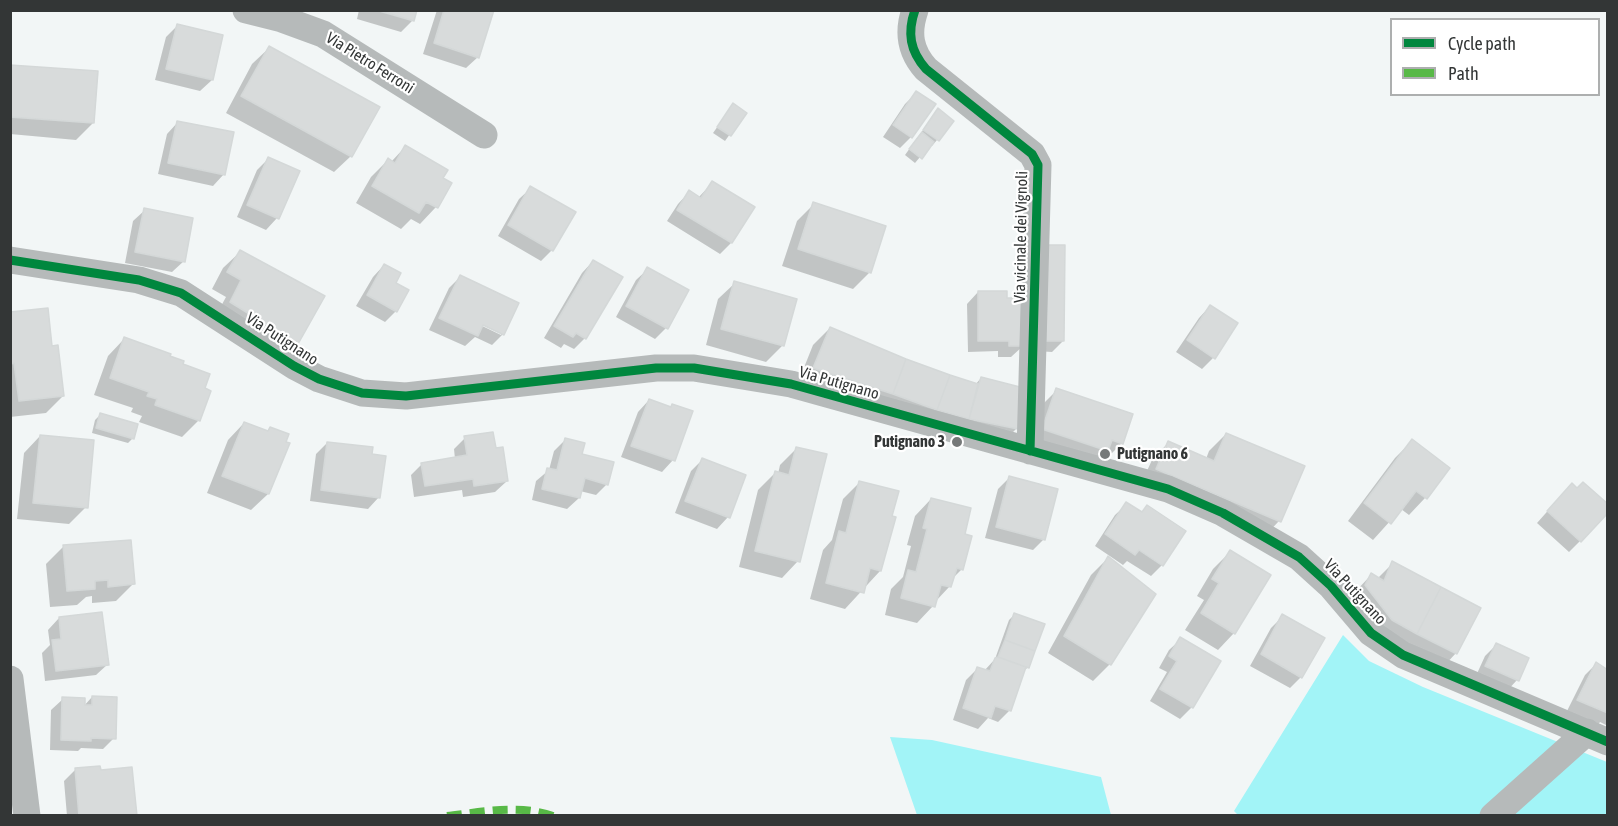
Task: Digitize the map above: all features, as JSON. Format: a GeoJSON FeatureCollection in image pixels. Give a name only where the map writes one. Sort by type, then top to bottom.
{"type":"FeatureCollection","features":[{"type":"Feature","properties":{"kind":"street","name":"Via Pietro Ferroni"},"geometry":{"type":"LineString","coordinates":[[246,10],[282,19],[323,34],[484,135]]}},
{"type":"Feature","properties":{"kind":"street","name":"Via vicinale dei Vignoli"},"geometry":{"type":"LineString","coordinates":[[915,10],[910,33],[912,48],[918,60],[926,69],[1032,154],[1038,165],[1030,451]]}},
{"type":"Feature","properties":{"kind":"street","name":"Via Putignano"},"geometry":{"type":"LineString","coordinates":[[10,260],[139,280],[181,293],[294,366],[330,384],[362,393],[406,396],[656,368],[694,368],[791,384],[1168,489],[1223,513],[1305,561],[1331,586],[1371,633],[1403,655],[1597,737]]}},
{"type":"Feature","properties":{"kind":"street"},"geometry":{"type":"LineString","coordinates":[[10,679],[27,816]]}},
{"type":"Feature","properties":{"kind":"street"},"geometry":{"type":"LineString","coordinates":[[1493,816],[1597,737]]}},
{"type":"Feature","properties":{"kind":"shaded area"},"geometry":{"type":"Polygon","coordinates":[[[1343,635],[1369,661],[1423,687],[1607,762],[1607,815],[1239,816],[1234,811],[1343,635]]]}},
{"type":"Feature","properties":{"kind":"shaded area"},"geometry":{"type":"Polygon","coordinates":[[[890,737],[932,740],[1101,777],[1111,815],[917,815],[890,737]]]}},
{"type":"Feature","properties":{"kind":"building"},"geometry":{"type":"Polygon","coordinates":[[[376,10],[417,10],[414,21],[376,10]]]}},
{"type":"Feature","properties":{"kind":"building"},"geometry":{"type":"Polygon","coordinates":[[[444,10],[494,10],[479,58],[434,43],[444,10]]]}},
{"type":"Feature","properties":{"kind":"building"},"geometry":{"type":"Polygon","coordinates":[[[177,24],[223,35],[213,80],[166,69],[177,24]]]}},
{"type":"Feature","properties":{"kind":"building"},"geometry":{"type":"Polygon","coordinates":[[[269,46],[380,107],[352,157],[241,96],[269,46]]]}},
{"type":"Feature","properties":{"kind":"building"},"geometry":{"type":"Polygon","coordinates":[[[10,65],[98,71],[94,123],[10,117],[10,65]]]}},
{"type":"Feature","properties":{"kind":"building"},"geometry":{"type":"Polygon","coordinates":[[[916,91],[936,104],[912,138],[893,125],[916,91]]]}},
{"type":"Feature","properties":{"kind":"building"},"geometry":{"type":"Polygon","coordinates":[[[733,103],[747,113],[731,136],[717,127],[733,103]]]}},
{"type":"Feature","properties":{"kind":"building"},"geometry":{"type":"Polygon","coordinates":[[[938,108],[954,121],[939,141],[923,130],[938,108]]]}},
{"type":"Feature","properties":{"kind":"building"},"geometry":{"type":"Polygon","coordinates":[[[177,121],[234,132],[225,175],[168,163],[177,121]]]}},
{"type":"Feature","properties":{"kind":"building"},"geometry":{"type":"Polygon","coordinates":[[[922,132],[934,142],[922,159],[909,149],[922,132]]]}},
{"type":"Feature","properties":{"kind":"building"},"geometry":{"type":"Polygon","coordinates":[[[405,145],[448,170],[443,178],[452,183],[438,208],[426,202],[419,213],[372,186],[388,158],[395,163],[405,145]]]}},
{"type":"Feature","properties":{"kind":"building"},"geometry":{"type":"Polygon","coordinates":[[[268,157],[300,171],[279,219],[247,205],[268,157]]]}},
{"type":"Feature","properties":{"kind":"building"},"geometry":{"type":"Polygon","coordinates":[[[712,181],[755,207],[732,243],[677,210],[689,190],[701,198],[712,181]]]}},
{"type":"Feature","properties":{"kind":"building"},"geometry":{"type":"Polygon","coordinates":[[[530,186],[576,212],[553,251],[508,225],[530,186]]]}},
{"type":"Feature","properties":{"kind":"building"},"geometry":{"type":"Polygon","coordinates":[[[813,202],[886,226],[871,273],[798,249],[813,202]]]}},
{"type":"Feature","properties":{"kind":"building"},"geometry":{"type":"Polygon","coordinates":[[[144,208],[193,218],[185,262],[135,252],[144,208]]]}},
{"type":"Feature","properties":{"kind":"building"},"geometry":{"type":"Polygon","coordinates":[[[1047,245],[1065,245],[1064,341],[1046,341],[1047,245]]]}},
{"type":"Feature","properties":{"kind":"building"},"geometry":{"type":"Polygon","coordinates":[[[240,250],[325,296],[298,344],[230,302],[241,280],[227,272],[240,250]]]}},
{"type":"Feature","properties":{"kind":"building"},"geometry":{"type":"Polygon","coordinates":[[[593,260],[623,277],[586,339],[576,333],[573,337],[554,326],[593,260]]]}},
{"type":"Feature","properties":{"kind":"building"},"geometry":{"type":"Polygon","coordinates":[[[384,264],[401,273],[396,283],[409,290],[397,312],[367,295],[384,264]]]}},
{"type":"Feature","properties":{"kind":"building"},"geometry":{"type":"Polygon","coordinates":[[[647,267],[689,290],[668,329],[626,306],[647,267]]]}},
{"type":"Feature","properties":{"kind":"building"},"geometry":{"type":"Polygon","coordinates":[[[460,275],[519,303],[504,335],[483,325],[478,336],[439,318],[460,275]]]}},
{"type":"Feature","properties":{"kind":"building"},"geometry":{"type":"Polygon","coordinates":[[[734,281],[797,299],[784,346],[721,329],[734,281]]]}},
{"type":"Feature","properties":{"kind":"building"},"geometry":{"type":"Polygon","coordinates":[[[978,291],[1007,291],[1007,298],[1024,298],[1024,346],[1009,346],[1009,341],[978,341],[978,291]]]}},
{"type":"Feature","properties":{"kind":"building"},"geometry":{"type":"Polygon","coordinates":[[[1210,305],[1238,323],[1215,359],[1187,340],[1210,305]]]}},
{"type":"Feature","properties":{"kind":"building"},"geometry":{"type":"Polygon","coordinates":[[[48,308],[52,346],[58,345],[64,396],[19,401],[14,363],[11,364],[10,357],[10,312],[48,308]]]}},
{"type":"Feature","properties":{"kind":"building"},"geometry":{"type":"Polygon","coordinates":[[[830,327],[906,359],[893,394],[813,368],[830,327]]]}},
{"type":"Feature","properties":{"kind":"building"},"geometry":{"type":"Polygon","coordinates":[[[124,337],[171,354],[170,356],[184,361],[183,364],[210,374],[205,388],[211,391],[200,421],[155,405],[157,399],[147,396],[149,392],[110,378],[124,337]]]}},
{"type":"Feature","properties":{"kind":"building"},"geometry":{"type":"Polygon","coordinates":[[[906,359],[950,375],[937,410],[893,394],[906,359]]]}},
{"type":"Feature","properties":{"kind":"building"},"geometry":{"type":"Polygon","coordinates":[[[950,375],[978,384],[969,419],[937,410],[950,375]]]}},
{"type":"Feature","properties":{"kind":"building"},"geometry":{"type":"Polygon","coordinates":[[[981,377],[1020,387],[1018,429],[969,419],[981,377]]]}},
{"type":"Feature","properties":{"kind":"building"},"geometry":{"type":"Polygon","coordinates":[[[1056,388],[1133,414],[1123,444],[1112,440],[1108,451],[1042,429],[1056,388]]]}},
{"type":"Feature","properties":{"kind":"building"},"geometry":{"type":"Polygon","coordinates":[[[649,399],[671,407],[672,404],[693,411],[675,461],[631,446],[649,399]]]}},
{"type":"Feature","properties":{"kind":"building"},"geometry":{"type":"Polygon","coordinates":[[[100,413],[138,424],[134,439],[96,428],[100,413]]]}},
{"type":"Feature","properties":{"kind":"building"},"geometry":{"type":"Polygon","coordinates":[[[244,422],[268,431],[270,427],[289,434],[286,442],[290,443],[269,494],[222,476],[244,422]]]}},
{"type":"Feature","properties":{"kind":"building"},"geometry":{"type":"Polygon","coordinates":[[[493,432],[496,448],[503,447],[508,481],[474,486],[473,479],[425,486],[421,463],[467,455],[464,436],[493,432]]]}},
{"type":"Feature","properties":{"kind":"building"},"geometry":{"type":"Polygon","coordinates":[[[1226,433],[1305,466],[1281,522],[1156,469],[1168,441],[1214,461],[1226,433]]]}},
{"type":"Feature","properties":{"kind":"building"},"geometry":{"type":"Polygon","coordinates":[[[40,435],[94,440],[88,508],[33,503],[40,435]]]}},
{"type":"Feature","properties":{"kind":"building"},"geometry":{"type":"Polygon","coordinates":[[[565,438],[585,443],[582,454],[614,462],[608,485],[585,478],[580,498],[542,489],[547,468],[557,470],[565,438]]]}},
{"type":"Feature","properties":{"kind":"building"},"geometry":{"type":"Polygon","coordinates":[[[1412,439],[1450,468],[1427,499],[1416,491],[1391,524],[1364,503],[1412,439]]]}},
{"type":"Feature","properties":{"kind":"building"},"geometry":{"type":"Polygon","coordinates":[[[327,442],[373,447],[372,454],[386,456],[380,498],[321,490],[327,442]]]}},
{"type":"Feature","properties":{"kind":"building"},"geometry":{"type":"Polygon","coordinates":[[[796,447],[827,454],[800,562],[755,551],[775,471],[789,475],[796,447]]]}},
{"type":"Feature","properties":{"kind":"building"},"geometry":{"type":"Polygon","coordinates":[[[702,458],[746,475],[730,518],[685,501],[702,458]]]}},
{"type":"Feature","properties":{"kind":"building"},"geometry":{"type":"Polygon","coordinates":[[[1009,476],[1058,489],[1045,540],[996,527],[1009,476]]]}},
{"type":"Feature","properties":{"kind":"building"},"geometry":{"type":"Polygon","coordinates":[[[859,481],[899,491],[892,516],[896,517],[881,571],[870,568],[864,593],[826,583],[839,531],[846,533],[859,481]]]}},
{"type":"Feature","properties":{"kind":"building"},"geometry":{"type":"Polygon","coordinates":[[[1583,482],[1608,504],[1608,513],[1581,542],[1547,511],[1572,483],[1577,488],[1583,482]]]}},
{"type":"Feature","properties":{"kind":"building"},"geometry":{"type":"Polygon","coordinates":[[[931,498],[971,508],[965,534],[972,536],[963,570],[957,568],[951,587],[941,585],[935,607],[901,598],[908,570],[916,572],[927,529],[923,528],[931,498]]]}},
{"type":"Feature","properties":{"kind":"building"},"geometry":{"type":"Polygon","coordinates":[[[1126,502],[1142,512],[1147,505],[1186,531],[1163,566],[1139,550],[1135,555],[1105,534],[1126,502]]]}},
{"type":"Feature","properties":{"kind":"building"},"geometry":{"type":"Polygon","coordinates":[[[131,540],[135,584],[108,587],[108,580],[95,581],[95,589],[67,591],[63,545],[131,540]]]}},
{"type":"Feature","properties":{"kind":"building"},"geometry":{"type":"Polygon","coordinates":[[[1230,550],[1271,575],[1235,634],[1201,613],[1219,583],[1212,579],[1230,550]]]}},
{"type":"Feature","properties":{"kind":"building"},"geometry":{"type":"Polygon","coordinates":[[[1108,556],[1156,594],[1111,665],[1064,636],[1108,556]]]}},
{"type":"Feature","properties":{"kind":"building"},"geometry":{"type":"Polygon","coordinates":[[[1392,561],[1441,587],[1417,634],[1392,620],[1365,585],[1371,573],[1384,581],[1392,561]]]}},
{"type":"Feature","properties":{"kind":"building"},"geometry":{"type":"Polygon","coordinates":[[[1441,587],[1481,608],[1457,654],[1417,634],[1441,587]]]}},
{"type":"Feature","properties":{"kind":"building"},"geometry":{"type":"Polygon","coordinates":[[[102,612],[109,665],[56,671],[52,640],[61,639],[59,617],[102,612]]]}},
{"type":"Feature","properties":{"kind":"building"},"geometry":{"type":"Polygon","coordinates":[[[1014,613],[1045,624],[1035,651],[1005,640],[1014,613]]]}},
{"type":"Feature","properties":{"kind":"building"},"geometry":{"type":"Polygon","coordinates":[[[1282,614],[1325,638],[1302,678],[1261,654],[1282,614]]]}},
{"type":"Feature","properties":{"kind":"building"},"geometry":{"type":"Polygon","coordinates":[[[1180,637],[1221,661],[1193,708],[1160,689],[1177,661],[1169,656],[1180,637]]]}},
{"type":"Feature","properties":{"kind":"building"},"geometry":{"type":"Polygon","coordinates":[[[1005,640],[1035,651],[1029,668],[998,657],[1005,640]]]}},
{"type":"Feature","properties":{"kind":"building"},"geometry":{"type":"Polygon","coordinates":[[[1496,643],[1529,658],[1519,681],[1485,666],[1496,643]]]}},
{"type":"Feature","properties":{"kind":"building"},"geometry":{"type":"Polygon","coordinates":[[[995,658],[1026,667],[1011,711],[995,706],[991,718],[963,708],[977,667],[990,671],[995,658]]]}},
{"type":"Feature","properties":{"kind":"building"},"geometry":{"type":"Polygon","coordinates":[[[1596,662],[1608,670],[1608,713],[1577,700],[1596,662]]]}},
{"type":"Feature","properties":{"kind":"building"},"geometry":{"type":"Polygon","coordinates":[[[92,696],[117,697],[116,739],[61,740],[62,697],[85,698],[85,705],[92,705],[92,696]]]}},
{"type":"Feature","properties":{"kind":"building"},"geometry":{"type":"Polygon","coordinates":[[[100,766],[101,770],[132,767],[137,816],[79,816],[75,768],[100,766]]]}},
{"type":"Feature","properties":{"kind":"marked path"},"geometry":{"type":"LineString","coordinates":[[447,816],[514,810],[527,810],[553,816]]}},
{"type":"Feature","properties":{"kind":"cycle path"},"geometry":{"type":"LineString","coordinates":[[915,10],[911,26],[913,48],[926,69],[1032,154],[1038,165],[1030,451]]}},
{"type":"Feature","properties":{"kind":"cycle path"},"geometry":{"type":"LineString","coordinates":[[10,260],[139,280],[181,293],[294,366],[319,379],[362,393],[406,396],[656,368],[694,368],[791,384],[1168,489],[1223,513],[1299,557],[1331,586],[1371,633],[1403,655],[1608,742]]}},
{"type":"Feature","properties":{"kind":"place","name":"Putignano 3"},"geometry":{"type":"Point","coordinates":[957,442]}},
{"type":"Feature","properties":{"kind":"place","name":"Putignano 6"},"geometry":{"type":"Point","coordinates":[1105,454]}}]}
